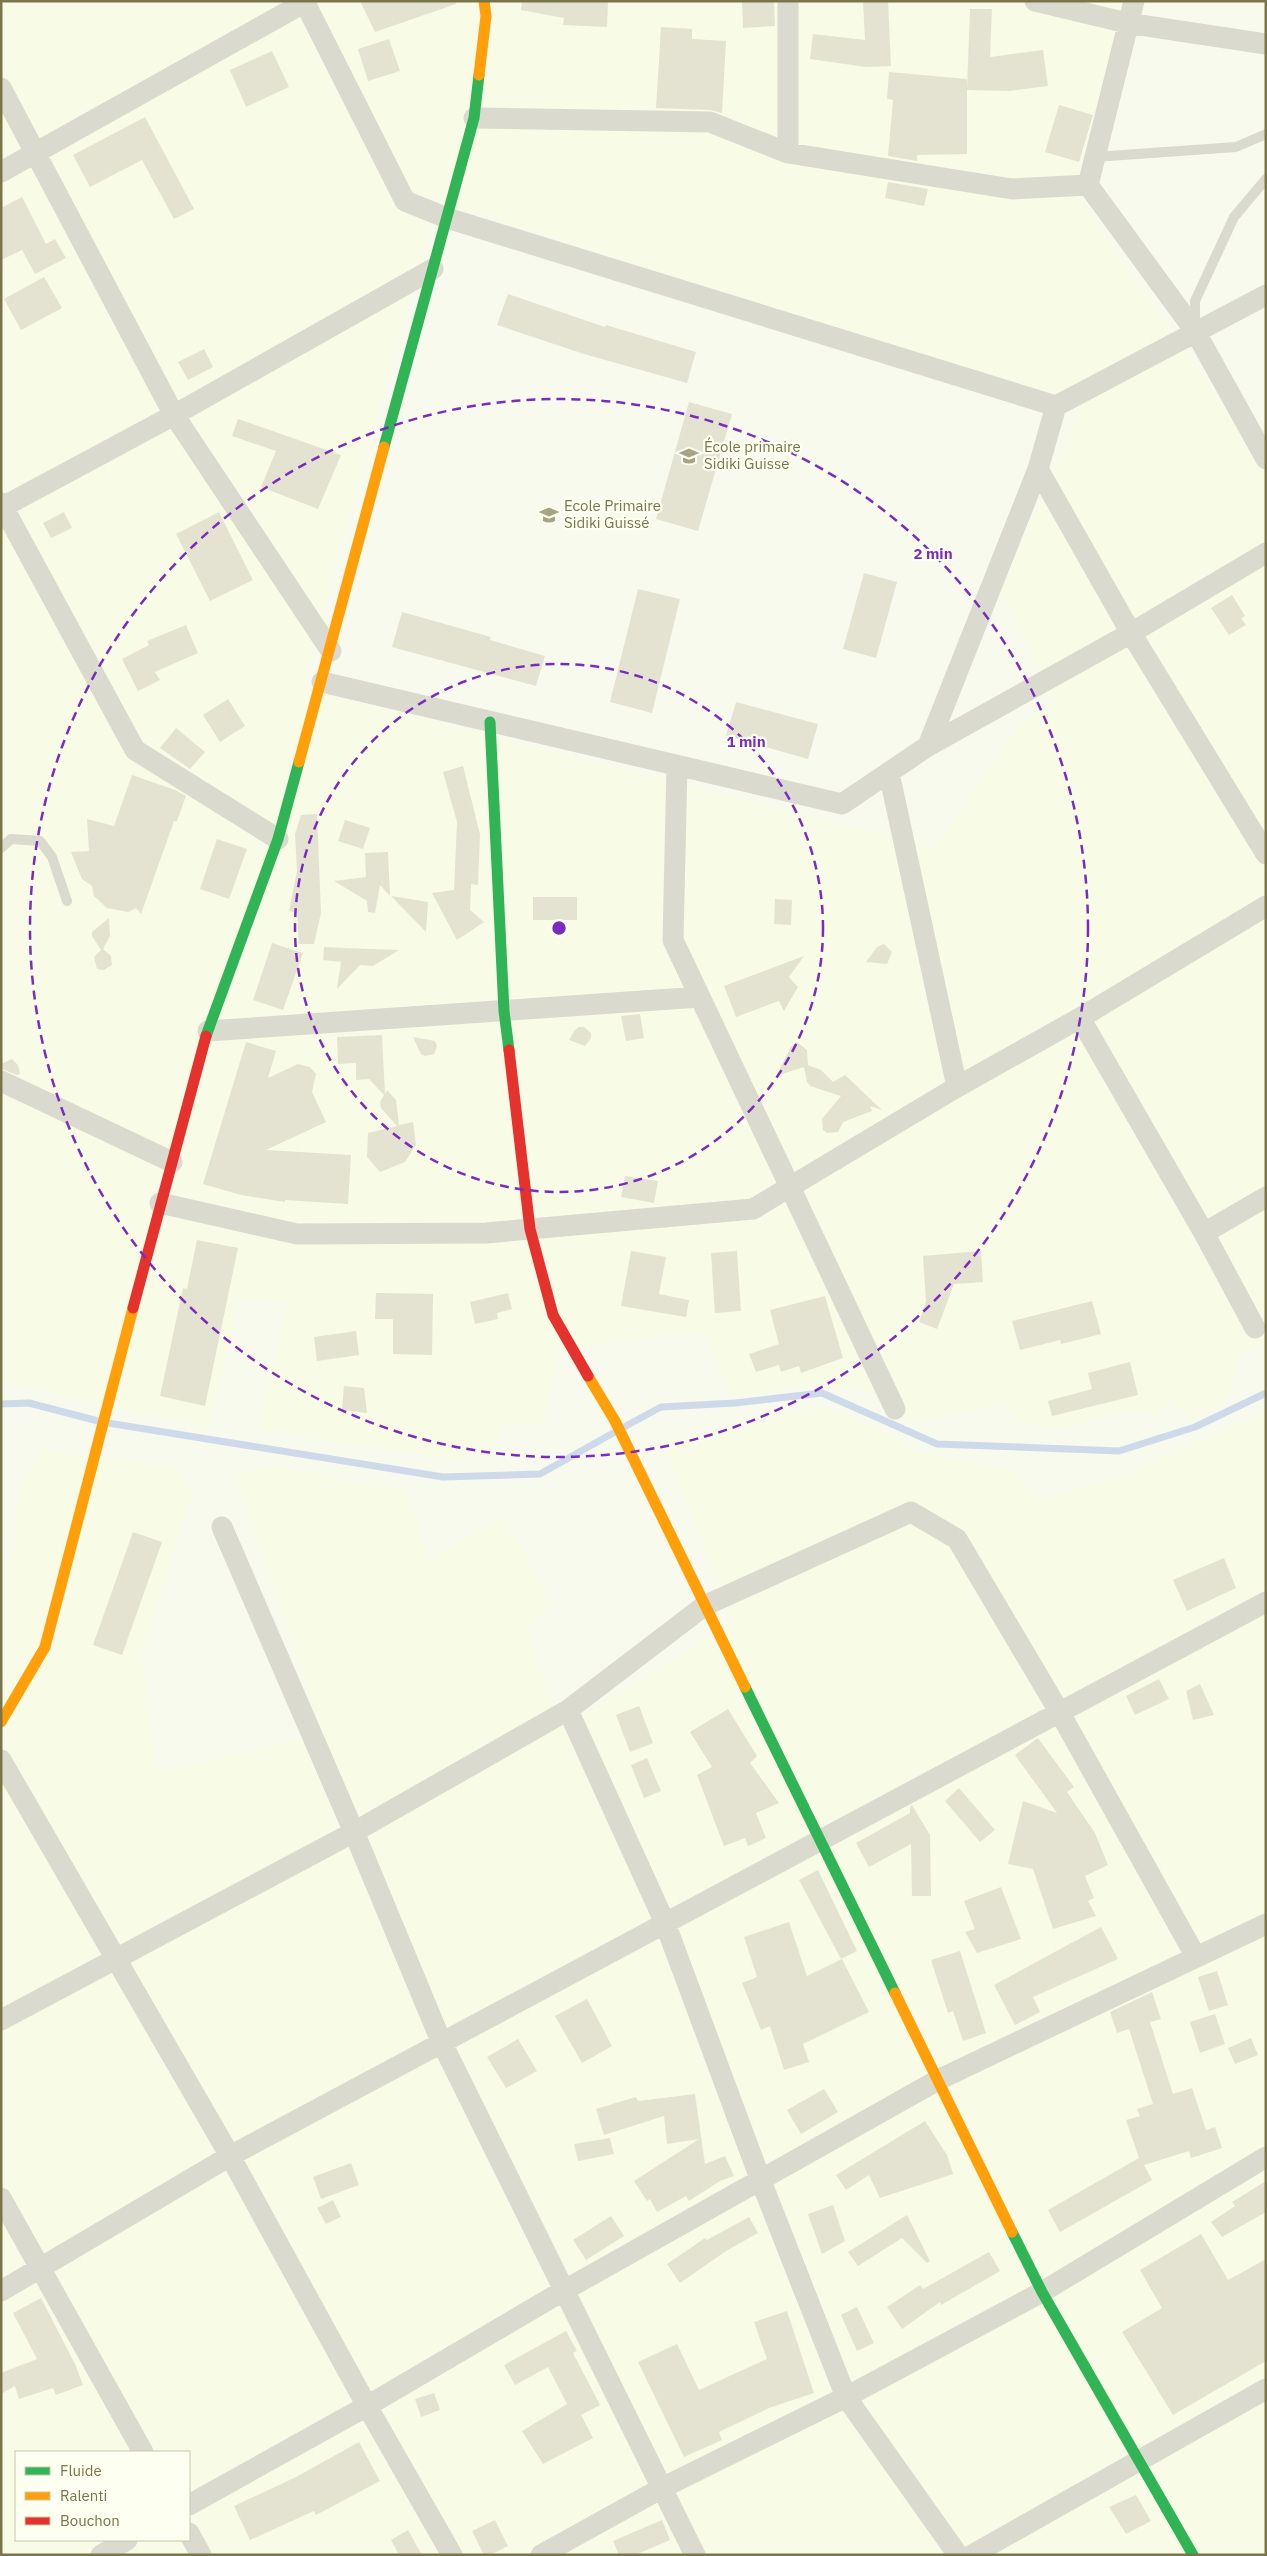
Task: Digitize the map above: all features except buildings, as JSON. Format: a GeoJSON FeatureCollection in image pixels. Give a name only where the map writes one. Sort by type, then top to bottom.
{"type":"FeatureCollection","features":[{"type":"Feature","properties":{"kind":"street"},"geometry":{"type":"LineString","coordinates":[[788,1],[788,153]]}},
{"type":"Feature","properties":{"kind":"street"},"geometry":{"type":"LineString","coordinates":[[1036,1],[1127,23],[1266,44]]}},
{"type":"Feature","properties":{"kind":"street"},"geometry":{"type":"LineString","coordinates":[[1134,1],[1088,185],[1195,331],[1266,459]]}},
{"type":"Feature","properties":{"kind":"street"},"geometry":{"type":"LineString","coordinates":[[1,172],[305,2],[405,201],[447,218],[1056,406],[1266,295]]}},
{"type":"Feature","properties":{"kind":"street"},"geometry":{"type":"LineString","coordinates":[[1,1722],[45,1648],[160,1203],[208,1031],[278,839],[331,651],[474,118],[488,6]]}},
{"type":"Feature","properties":{"kind":"street"},"geometry":{"type":"LineString","coordinates":[[1,88],[174,415],[331,651]]}},
{"type":"Feature","properties":{"kind":"street"},"geometry":{"type":"LineString","coordinates":[[474,118],[710,122],[788,153],[1012,189],[1088,185]]}},
{"type":"Feature","properties":{"kind":"street"},"geometry":{"type":"LineString","coordinates":[[278,839],[135,750],[2,506],[174,415],[433,269]]}},
{"type":"Feature","properties":{"kind":"street"},"geometry":{"type":"LineString","coordinates":[[928,746],[1038,469],[1056,406]]}},
{"type":"Feature","properties":{"kind":"street"},"geometry":{"type":"LineString","coordinates":[[1038,469],[1130,633],[1266,854]]}},
{"type":"Feature","properties":{"kind":"street"},"geometry":{"type":"LineString","coordinates":[[322,682],[842,804],[928,746],[1130,633],[1266,553]]}},
{"type":"Feature","properties":{"kind":"street"},"geometry":{"type":"LineString","coordinates":[[490,722],[504,1011],[530,1229],[553,1315],[614,1421],[1042,2292],[1193,2555]]}},
{"type":"Feature","properties":{"kind":"street"},"geometry":{"type":"LineString","coordinates":[[677,766],[673,940],[788,1186],[896,1409]]}},
{"type":"Feature","properties":{"kind":"street"},"geometry":{"type":"LineString","coordinates":[[889,773],[957,1087]]}},
{"type":"Feature","properties":{"kind":"street"},"geometry":{"type":"LineString","coordinates":[[160,1203],[297,1234],[486,1233],[753,1209],[788,1186],[957,1087],[1080,1018],[1266,906]]}},
{"type":"Feature","properties":{"kind":"street"},"geometry":{"type":"LineString","coordinates":[[208,1031],[700,997]]}},
{"type":"Feature","properties":{"kind":"street"},"geometry":{"type":"LineString","coordinates":[[1080,1018],[1204,1233],[1256,1328]]}},
{"type":"Feature","properties":{"kind":"street"},"geometry":{"type":"LineString","coordinates":[[1,1081],[172,1162]]}},
{"type":"Feature","properties":{"kind":"street"},"geometry":{"type":"LineString","coordinates":[[1204,1233],[1266,1196]]}},
{"type":"Feature","properties":{"kind":"street"},"geometry":{"type":"LineString","coordinates":[[1,2020],[354,1832],[568,1710],[704,1606],[911,1512],[957,1539],[1060,1713],[1196,1957]]}},
{"type":"Feature","properties":{"kind":"street"},"geometry":{"type":"LineString","coordinates":[[222,1527],[354,1832],[442,2042],[695,2555]]}},
{"type":"Feature","properties":{"kind":"street"},"geometry":{"type":"LineString","coordinates":[[1,2290],[40,2269],[230,2156],[1266,1602]]}},
{"type":"Feature","properties":{"kind":"street"},"geometry":{"type":"LineString","coordinates":[[568,1710],[665,1924],[761,2181],[846,2397],[958,2555]]}},
{"type":"Feature","properties":{"kind":"street"},"geometry":{"type":"LineString","coordinates":[[1,1760],[230,2156],[367,2406],[452,2555]]}},
{"type":"Feature","properties":{"kind":"street"},"geometry":{"type":"LineString","coordinates":[[190,2504],[367,2406],[564,2291],[938,2080],[1266,1924]]}},
{"type":"Feature","properties":{"kind":"street"},"geometry":{"type":"LineString","coordinates":[[541,2555],[662,2488],[846,2397],[1042,2292],[1266,2158]]}},
{"type":"Feature","properties":{"kind":"street"},"geometry":{"type":"LineString","coordinates":[[1,2198],[142,2451]]}},
{"type":"Feature","properties":{"kind":"street"},"geometry":{"type":"LineString","coordinates":[[972,2555],[1266,2389]]}},
{"type":"Feature","properties":{"kind":"street"},"geometry":{"type":"LineString","coordinates":[[190,2535],[201,2555]]}},
{"type":"Feature","properties":{"kind":"street"},"geometry":{"type":"LineString","coordinates":[[101,2555],[125,2541]]}},
{"type":"Feature","properties":{"kind":"lane"},"geometry":{"type":"LineString","coordinates":[[1094,157],[1236,148],[1266,134]]}},
{"type":"Feature","properties":{"kind":"lane"},"geometry":{"type":"LineString","coordinates":[[1195,331],[1194,301],[1234,217],[1266,179]]}},
{"type":"Feature","properties":{"kind":"lane"},"geometry":{"type":"LineString","coordinates":[[1,848],[11,840],[40,841],[52,857],[67,901]]}},
{"type":"Feature","properties":{"kind":"shaded area"},"geometry":{"type":"Polygon","coordinates":[[[1,1],[1130,1],[1078,197],[1237,426],[1266,423],[1266,1312],[1258,1313],[1266,1334],[1266,1343],[1240,1354],[1230,1396],[1190,1420],[1171,1400],[1159,1417],[1131,1409],[1053,1431],[1019,1421],[1002,1405],[911,1424],[898,1396],[816,1384],[730,1397],[705,1332],[560,1349],[544,1423],[501,1426],[495,1445],[454,1460],[259,1430],[287,1301],[240,1298],[209,1428],[1,1382],[1,1]],[[438,201],[301,689],[936,848],[1020,724],[1056,703],[1002,591],[1081,406],[438,201]]]}},
{"type":"Feature","properties":{"kind":"shaded area"},"geometry":{"type":"Polygon","coordinates":[[[819,1408],[862,1418],[914,1451],[1017,1472],[1037,1501],[1121,1476],[1266,1411],[1266,2555],[1,2555],[1,1562],[12,1562],[20,1484],[42,1451],[176,1466],[193,1494],[142,1654],[157,1772],[323,1734],[235,1473],[278,1466],[407,1492],[430,1559],[505,1516],[553,1607],[527,1625],[560,1729],[734,1624],[663,1442],[819,1408]]]}},
{"type":"Feature","properties":{"kind":"waterway"},"geometry":{"type":"LineString","coordinates":[[624,1427],[661,1407],[735,1403],[822,1393],[937,1444],[1119,1451],[1195,1427],[1266,1393]]}},
{"type":"Feature","properties":{"kind":"waterway"},"geometry":{"type":"LineString","coordinates":[[1,1404],[29,1403],[98,1421]]}},
{"type":"Feature","properties":{"kind":"waterway"},"geometry":{"type":"LineString","coordinates":[[108,1423],[443,1477],[540,1474],[615,1432]]}},
{"type":"Feature","properties":{"kind":"traffic: fast"},"geometry":{"type":"LineString","coordinates":[[384,447],[474,118],[479,75]]}},
{"type":"Feature","properties":{"kind":"traffic: fast"},"geometry":{"type":"LineString","coordinates":[[490,722],[504,1011],[509,1050]]}},
{"type":"Feature","properties":{"kind":"traffic: fast"},"geometry":{"type":"LineString","coordinates":[[206,1036],[278,839],[299,762]]}},
{"type":"Feature","properties":{"kind":"traffic: fast"},"geometry":{"type":"LineString","coordinates":[[745,1687],[895,1993]]}},
{"type":"Feature","properties":{"kind":"traffic: fast"},"geometry":{"type":"LineString","coordinates":[[1012,2232],[1042,2292],[1193,2555]]}},
{"type":"Feature","properties":{"kind":"traffic: slow"},"geometry":{"type":"LineString","coordinates":[[479,75],[486,16],[484,1]]}},
{"type":"Feature","properties":{"kind":"traffic: slow"},"geometry":{"type":"LineString","coordinates":[[299,762],[384,447]]}},
{"type":"Feature","properties":{"kind":"traffic: slow"},"geometry":{"type":"LineString","coordinates":[[1,1722],[45,1647],[133,1308]]}},
{"type":"Feature","properties":{"kind":"traffic: slow"},"geometry":{"type":"LineString","coordinates":[[588,1376],[615,1421],[745,1687]]}},
{"type":"Feature","properties":{"kind":"traffic: slow"},"geometry":{"type":"LineString","coordinates":[[895,1993],[1012,2232]]}},
{"type":"Feature","properties":{"kind":"traffic: jam"},"geometry":{"type":"LineString","coordinates":[[133,1308],[206,1036]]}},
{"type":"Feature","properties":{"kind":"traffic: jam"},"geometry":{"type":"LineString","coordinates":[[509,1050],[530,1229],[553,1315],[588,1376]]}},
{"type":"Feature","properties":{"kind":"place","name":"École primaire Sidiki Guisse"},"geometry":{"type":"Point","coordinates":[689,456]}},
{"type":"Feature","properties":{"kind":"place","name":"Ecole Primaire Sidiki Guissé"},"geometry":{"type":"Point","coordinates":[549,515]}}]}
